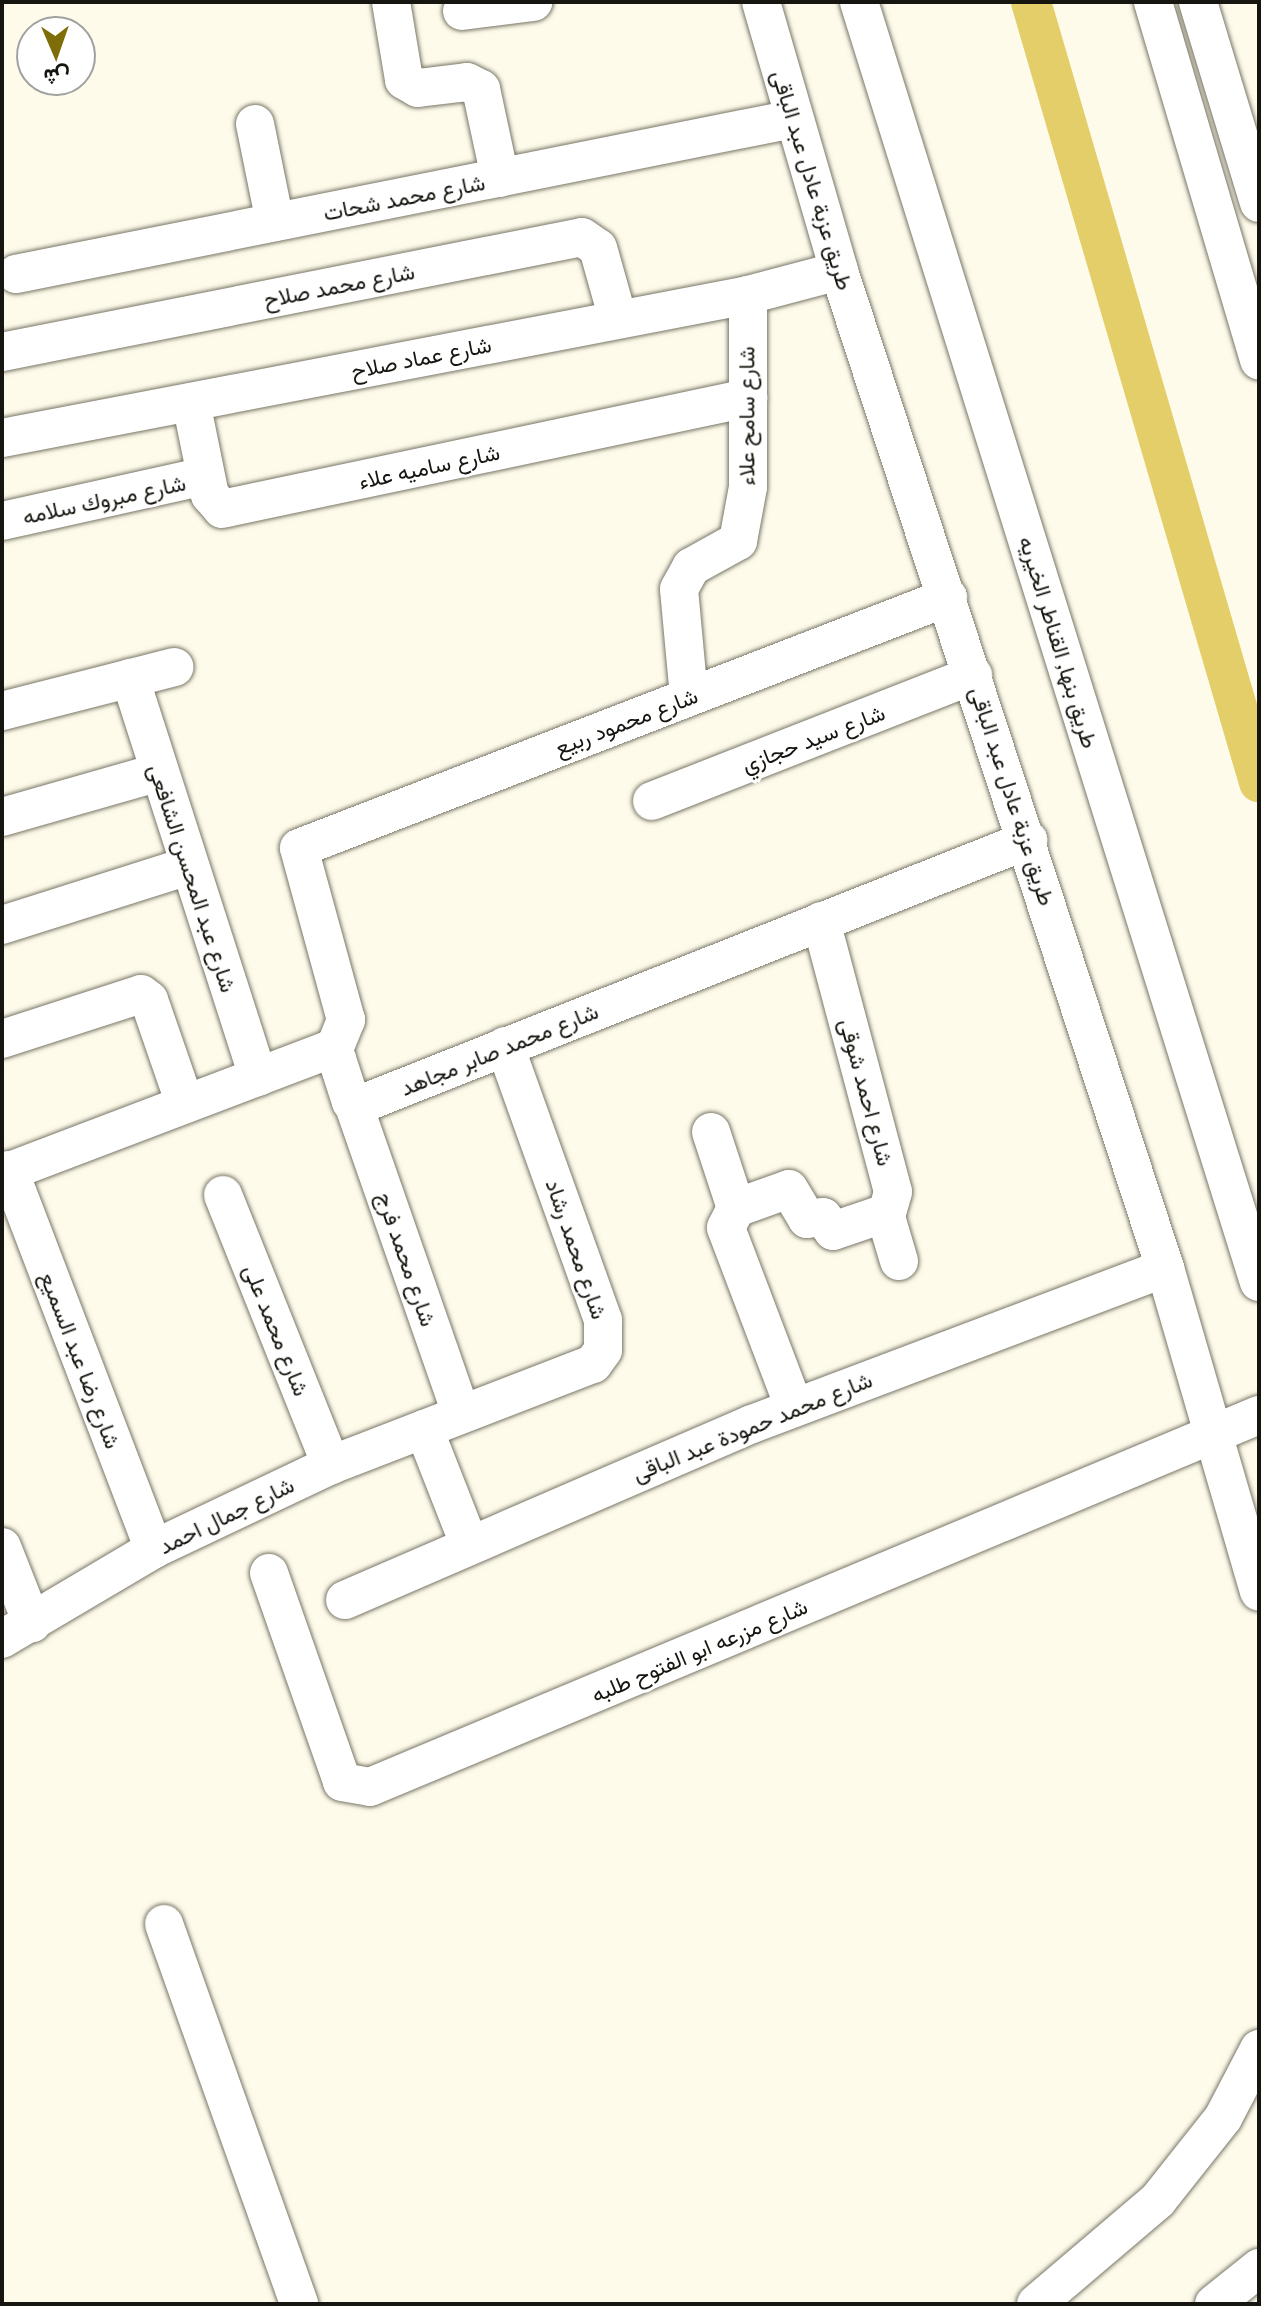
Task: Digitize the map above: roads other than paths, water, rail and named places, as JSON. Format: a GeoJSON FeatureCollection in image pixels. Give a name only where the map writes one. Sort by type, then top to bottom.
{"type":"FeatureCollection","features":[{"type":"Feature","properties":{"kind":"street"},"geometry":{"type":"LineString","coordinates":[[391,2],[404,80],[418,88],[467,82],[481,89],[500,178]]}},
{"type":"Feature","properties":{"kind":"street"},"geometry":{"type":"LineString","coordinates":[[462,11],[533,2]]}},
{"type":"Feature","properties":{"kind":"street","name":"طريق عزبة عادل عبد الباقى"},"geometry":{"type":"LineString","coordinates":[[761,2],[839,271],[1028,840],[1165,1268],[1259,1592]]}},
{"type":"Feature","properties":{"kind":"street","name":"طريق بنها, القناطر الخيريه"},"geometry":{"type":"LineString","coordinates":[[859,2],[1259,1282]]}},
{"type":"Feature","properties":{"kind":"street"},"geometry":{"type":"LineString","coordinates":[[1153,2],[1259,361]]}},
{"type":"Feature","properties":{"kind":"street"},"geometry":{"type":"LineString","coordinates":[[1198,2],[1259,203]]}},
{"type":"Feature","properties":{"kind":"street","name":"شارع محمد شحات"},"geometry":{"type":"LineString","coordinates":[[16,274],[793,119]]}},
{"type":"Feature","properties":{"kind":"street"},"geometry":{"type":"LineString","coordinates":[[255,124],[275,222]]}},
{"type":"Feature","properties":{"kind":"street","name":"شارع محمد صلاح"},"geometry":{"type":"LineString","coordinates":[[2,352],[582,237],[598,248],[618,319]]}},
{"type":"Feature","properties":{"kind":"street","name":"شارع عماد صلاح"},"geometry":{"type":"LineString","coordinates":[[2,438],[748,295],[839,271]]}},
{"type":"Feature","properties":{"kind":"street","name":"شارع سامح علاء"},"geometry":{"type":"LineString","coordinates":[[689,697],[679,589],[691,567],[738,541],[748,487],[748,295]]}},
{"type":"Feature","properties":{"kind":"street","name":"شارع ساميه علاء"},"geometry":{"type":"LineString","coordinates":[[191,402],[205,476],[214,504],[232,509],[748,398]]}},
{"type":"Feature","properties":{"kind":"street","name":"شارع مبروك سلامه"},"geometry":{"type":"LineString","coordinates":[[2,521],[205,476]]}},
{"type":"Feature","properties":{"kind":"street","name":"شارع محمود ربيع"},"geometry":{"type":"LineString","coordinates":[[333,1052],[346,1020],[297,854],[305,845],[948,597]]}},
{"type":"Feature","properties":{"kind":"street"},"geometry":{"type":"LineString","coordinates":[[2,711],[174,667]]}},
{"type":"Feature","properties":{"kind":"street","name":"شارع سيد حجازي"},"geometry":{"type":"LineString","coordinates":[[652,801],[973,675]]}},
{"type":"Feature","properties":{"kind":"street","name":"شارع عبد المحسن الشافعى"},"geometry":{"type":"LineString","coordinates":[[130,678],[258,1077]]}},
{"type":"Feature","properties":{"kind":"street"},"geometry":{"type":"LineString","coordinates":[[2,817],[160,772]]}},
{"type":"Feature","properties":{"kind":"street","name":"شارع محمد صابر مجاهد"},"geometry":{"type":"LineString","coordinates":[[354,1106],[1028,840]]}},
{"type":"Feature","properties":{"kind":"street"},"geometry":{"type":"LineString","coordinates":[[2,925],[188,866]]}},
{"type":"Feature","properties":{"kind":"street","name":"شارع احمد شوقى"},"geometry":{"type":"LineString","coordinates":[[821,921],[893,1192],[886,1213],[899,1261]]}},
{"type":"Feature","properties":{"kind":"street"},"geometry":{"type":"LineString","coordinates":[[2,1039],[141,994],[149,1000],[185,1104]]}},
{"type":"Feature","properties":{"kind":"street","name":"شارع محمد رشاد"},"geometry":{"type":"LineString","coordinates":[[461,1413],[593,1364],[606,1335],[505,1046]]}},
{"type":"Feature","properties":{"kind":"street"},"geometry":{"type":"LineString","coordinates":[[5,1172],[333,1052],[354,1106]]}},
{"type":"Feature","properties":{"kind":"street","name":"شارع محمد فرج"},"geometry":{"type":"LineString","coordinates":[[354,1106],[461,1413]]}},
{"type":"Feature","properties":{"kind":"street"},"geometry":{"type":"LineString","coordinates":[[711,1132],[736,1208]]}},
{"type":"Feature","properties":{"kind":"street","name":"شارع رضا عبد السميع"},"geometry":{"type":"LineString","coordinates":[[5,1172],[154,1549]]}},
{"type":"Feature","properties":{"kind":"street"},"geometry":{"type":"LineString","coordinates":[[794,1407],[726,1228],[736,1208],[789,1189],[807,1219],[823,1217],[833,1231],[886,1213]]}},
{"type":"Feature","properties":{"kind":"street","name":"شارع محمد على"},"geometry":{"type":"LineString","coordinates":[[223,1195],[331,1465]]}},
{"type":"Feature","properties":{"kind":"street","name":"شارع محمد حمودة عبد الباقى"},"geometry":{"type":"LineString","coordinates":[[345,1600],[469,1544],[794,1407],[1165,1268]]}},
{"type":"Feature","properties":{"kind":"street","name":"شارع جمال احمد"},"geometry":{"type":"LineString","coordinates":[[17,1631],[154,1549],[331,1465],[461,1413]]}},
{"type":"Feature","properties":{"kind":"street","name":"شارع مزرعه ابو الفتوح طلبه"},"geometry":{"type":"LineString","coordinates":[[269,1573],[342,1782],[370,1787],[1259,1415]]}},
{"type":"Feature","properties":{"kind":"street"},"geometry":{"type":"LineString","coordinates":[[424,1429],[469,1544]]}},
{"type":"Feature","properties":{"kind":"street"},"geometry":{"type":"LineString","coordinates":[[2,1547],[17,1631]]}},
{"type":"Feature","properties":{"kind":"street"},"geometry":{"type":"LineString","coordinates":[[164,1924],[299,2304]]}},
{"type":"Feature","properties":{"kind":"street"},"geometry":{"type":"LineString","coordinates":[[1036,2304],[1158,2200],[1223,2118],[1259,2049]]}},
{"type":"Feature","properties":{"kind":"street"},"geometry":{"type":"LineString","coordinates":[[1214,2304],[1259,2268]]}},
{"type":"Feature","properties":{"kind":"waterway"},"geometry":{"type":"LineString","coordinates":[[1031,2],[1259,782]]}}]}
